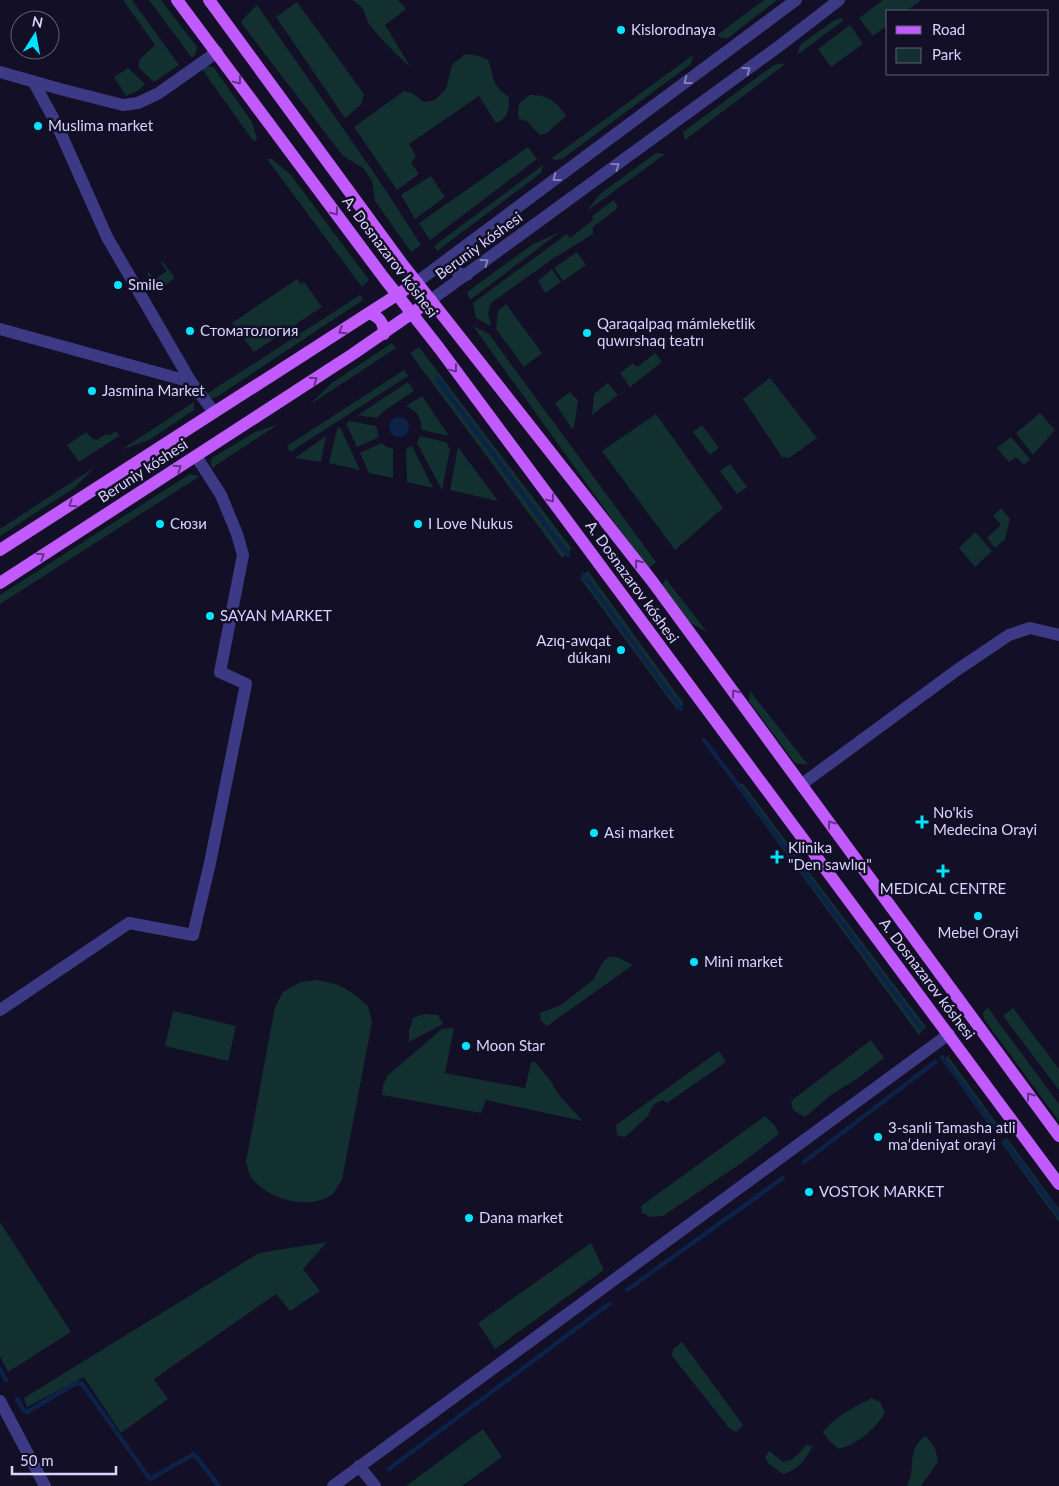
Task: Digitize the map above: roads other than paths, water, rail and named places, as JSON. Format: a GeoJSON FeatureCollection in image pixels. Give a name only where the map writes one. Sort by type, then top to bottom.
{"type":"FeatureCollection","features":[{"type":"Feature","properties":{"kind":"main road","name":"A. Dosnazarov kóshesi"},"geometry":{"type":"LineString","coordinates":[[178,0],[378,270],[439,348],[1059,1184]]}},
{"type":"Feature","properties":{"kind":"main road","name":"A. Dosnazarov kóshesi"},"geometry":{"type":"LineString","coordinates":[[209,0],[397,256],[652,581],[1059,1136]]}},
{"type":"Feature","properties":{"kind":"main road"},"geometry":{"type":"LineString","coordinates":[[378,270],[391,270],[397,264],[397,256]]}},
{"type":"Feature","properties":{"kind":"main road","name":"Beruniy kóshesi"},"geometry":{"type":"LineString","coordinates":[[0,550],[418,282]]}},
{"type":"Feature","properties":{"kind":"main road","name":"Beruniy kóshesi"},"geometry":{"type":"LineString","coordinates":[[0,582],[384,334],[431,300]]}},
{"type":"Feature","properties":{"kind":"main road"},"geometry":{"type":"LineString","coordinates":[[369,313],[380,319],[384,327],[384,334]]}},
{"type":"Feature","properties":{"kind":"main road"},"geometry":{"type":"LineString","coordinates":[[439,348],[440,339],[443,334],[456,332]]}},
{"type":"Feature","properties":{"kind":"street","name":"Beruniy kóshesi"},"geometry":{"type":"LineString","coordinates":[[418,282],[796,0]]}},
{"type":"Feature","properties":{"kind":"street","name":"Beruniy kóshesi"},"geometry":{"type":"LineString","coordinates":[[431,300],[782,44],[839,0]]}},
{"type":"Feature","properties":{"kind":"street"},"geometry":{"type":"LineString","coordinates":[[0,72],[124,105],[138,103],[159,93],[217,52]]}},
{"type":"Feature","properties":{"kind":"street"},"geometry":{"type":"LineString","coordinates":[[33,81],[57,125],[107,237],[191,382],[214,412]]}},
{"type":"Feature","properties":{"kind":"street"},"geometry":{"type":"LineString","coordinates":[[453,255],[452,264],[454,270],[460,274],[467,275]]}},
{"type":"Feature","properties":{"kind":"street"},"geometry":{"type":"LineString","coordinates":[[0,329],[191,382]]}},
{"type":"Feature","properties":{"kind":"street"},"geometry":{"type":"LineString","coordinates":[[0,1010],[129,923],[193,935],[210,863],[246,684],[220,672],[243,555],[220,495],[196,456]]}},
{"type":"Feature","properties":{"kind":"street"},"geometry":{"type":"LineString","coordinates":[[802,784],[964,665],[1009,635],[1030,628],[1059,635]]}},
{"type":"Feature","properties":{"kind":"street"},"geometry":{"type":"LineString","coordinates":[[333,1486],[949,1034]]}},
{"type":"Feature","properties":{"kind":"street"},"geometry":{"type":"LineString","coordinates":[[0,1401],[45,1486]]}},
{"type":"Feature","properties":{"kind":"street"},"geometry":{"type":"LineString","coordinates":[[359,1466],[374,1486]]}},
{"type":"Feature","properties":{"kind":"water"},"geometry":{"type":"Polygon","coordinates":[[[399,417],[406,420],[409,427],[406,434],[399,437],[392,434],[389,427],[392,420],[399,417]]]}},
{"type":"Feature","properties":{"kind":"waterway"},"geometry":{"type":"LineString","coordinates":[[437,379],[568,555]]}},
{"type":"Feature","properties":{"kind":"waterway"},"geometry":{"type":"LineString","coordinates":[[583,574],[681,709]]}},
{"type":"Feature","properties":{"kind":"waterway"},"geometry":{"type":"LineString","coordinates":[[704,740],[921,1028]]}},
{"type":"Feature","properties":{"kind":"waterway"},"geometry":{"type":"LineString","coordinates":[[942,1057],[995,1128]]}},
{"type":"Feature","properties":{"kind":"waterway"},"geometry":{"type":"LineString","coordinates":[[804,1162],[935,1062]]}},
{"type":"Feature","properties":{"kind":"waterway"},"geometry":{"type":"LineString","coordinates":[[1005,1142],[1059,1215]]}},
{"type":"Feature","properties":{"kind":"waterway"},"geometry":{"type":"LineString","coordinates":[[627,1290],[783,1178]]}},
{"type":"Feature","properties":{"kind":"waterway"},"geometry":{"type":"LineString","coordinates":[[389,1469],[609,1304]]}},
{"type":"Feature","properties":{"kind":"waterway"},"geometry":{"type":"LineString","coordinates":[[0,1369],[6,1380]]}},
{"type":"Feature","properties":{"kind":"waterway"},"geometry":{"type":"LineString","coordinates":[[17,1399],[24,1411],[27,1412],[71,1386],[77,1383],[82,1384],[150,1479],[194,1454],[219,1486]]}},
{"type":"Feature","properties":{"kind":"place","name":"Kislorodnaya"},"geometry":{"type":"Point","coordinates":[621,30]}},
{"type":"Feature","properties":{"kind":"place","name":"Muslima market"},"geometry":{"type":"Point","coordinates":[38,126]}},
{"type":"Feature","properties":{"kind":"place","name":"Smile"},"geometry":{"type":"Point","coordinates":[118,285]}},
{"type":"Feature","properties":{"kind":"place","name":"Стоматология"},"geometry":{"type":"Point","coordinates":[190,331]}},
{"type":"Feature","properties":{"kind":"place","name":"Qaraqalpaq mámleketlik quwırshaq teatrı"},"geometry":{"type":"Point","coordinates":[587,333]}},
{"type":"Feature","properties":{"kind":"place","name":"Jasmina Market"},"geometry":{"type":"Point","coordinates":[92,391]}},
{"type":"Feature","properties":{"kind":"place","name":"Сюзи"},"geometry":{"type":"Point","coordinates":[160,524]}},
{"type":"Feature","properties":{"kind":"place","name":"I Love Nukus"},"geometry":{"type":"Point","coordinates":[418,524]}},
{"type":"Feature","properties":{"kind":"place","name":"SAYAN MARKET"},"geometry":{"type":"Point","coordinates":[210,616]}},
{"type":"Feature","properties":{"kind":"place","name":"Azıq-awqat dúkanı"},"geometry":{"type":"Point","coordinates":[621,650]}},
{"type":"Feature","properties":{"kind":"place","name":"No'kis Medecina Orayi"},"geometry":{"type":"Point","coordinates":[922,822]}},
{"type":"Feature","properties":{"kind":"place","name":"Asi market"},"geometry":{"type":"Point","coordinates":[594,833]}},
{"type":"Feature","properties":{"kind":"place","name":"Klinika \"Den sawlıq\""},"geometry":{"type":"Point","coordinates":[777,857]}},
{"type":"Feature","properties":{"kind":"place","name":"MEDICAL CENTRE"},"geometry":{"type":"Point","coordinates":[943,871]}},
{"type":"Feature","properties":{"kind":"place","name":"Mebel Orayi"},"geometry":{"type":"Point","coordinates":[978,916]}},
{"type":"Feature","properties":{"kind":"place","name":"Mini market"},"geometry":{"type":"Point","coordinates":[694,962]}},
{"type":"Feature","properties":{"kind":"place","name":"Moon Star"},"geometry":{"type":"Point","coordinates":[466,1046]}},
{"type":"Feature","properties":{"kind":"place","name":"3-sanli Tamasha atli maʻdeniyat orayi"},"geometry":{"type":"Point","coordinates":[878,1137]}},
{"type":"Feature","properties":{"kind":"place","name":"VOSTOK MARKET"},"geometry":{"type":"Point","coordinates":[809,1192]}},
{"type":"Feature","properties":{"kind":"place","name":"Dana market"},"geometry":{"type":"Point","coordinates":[469,1218]}}]}
